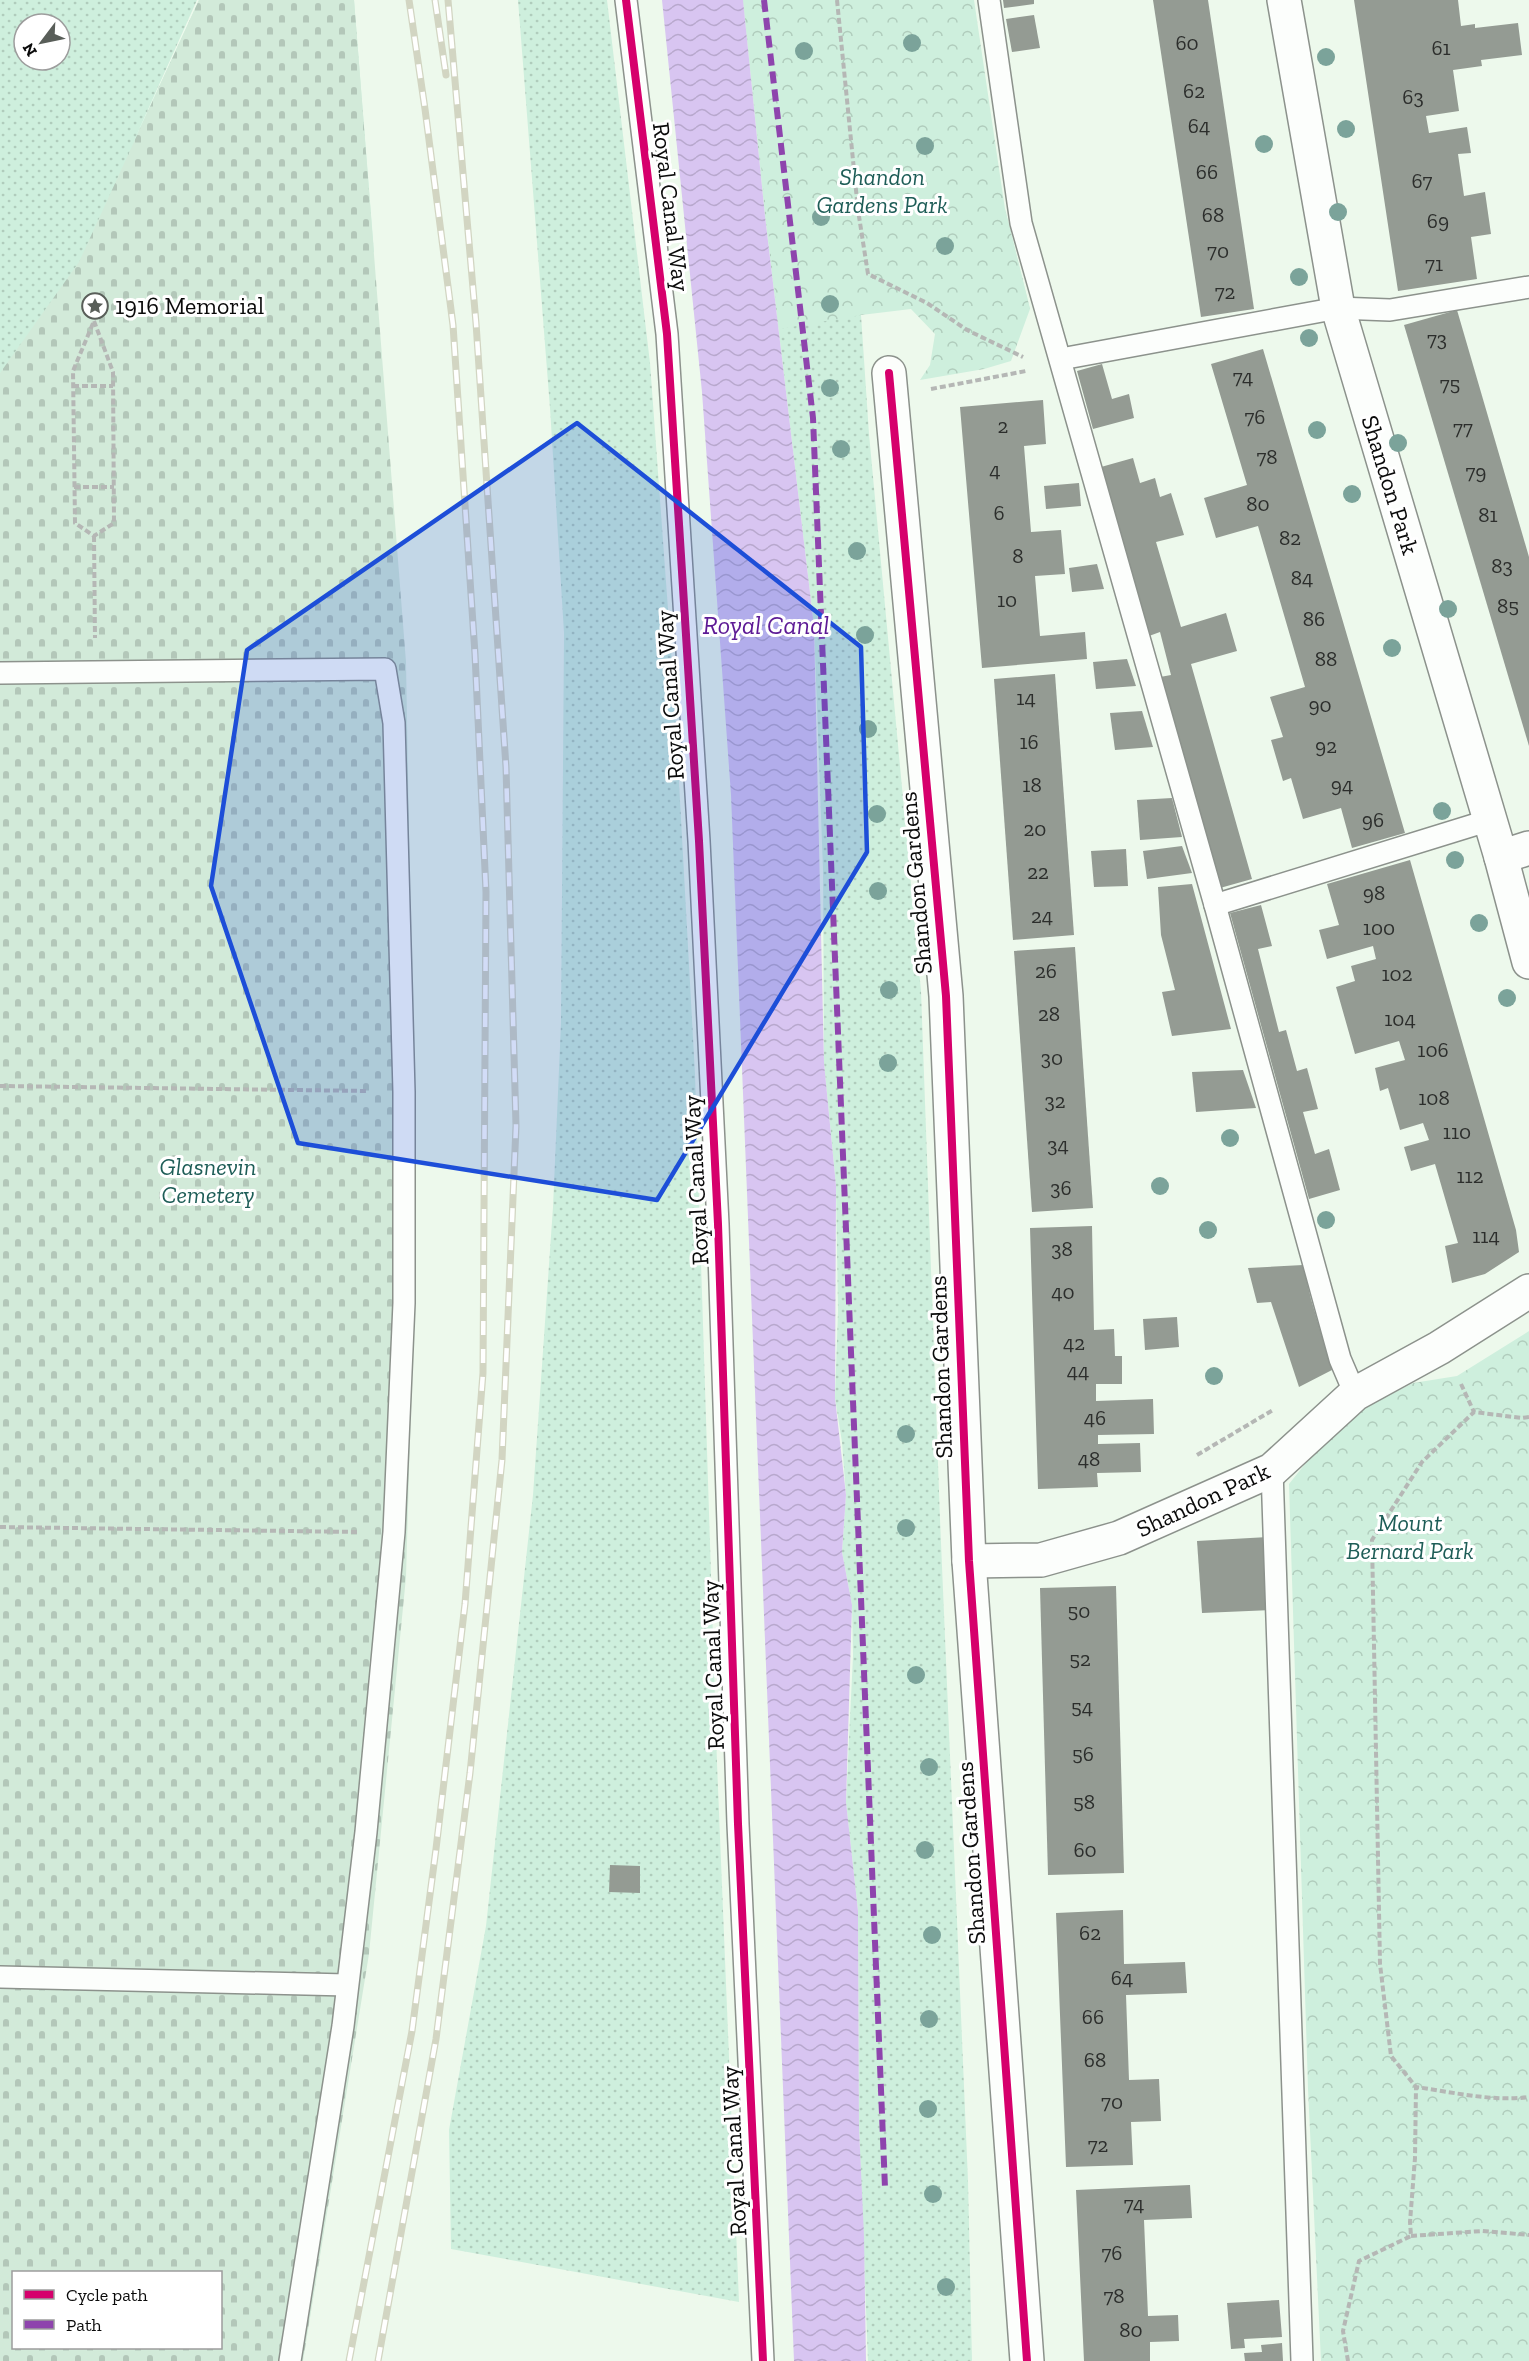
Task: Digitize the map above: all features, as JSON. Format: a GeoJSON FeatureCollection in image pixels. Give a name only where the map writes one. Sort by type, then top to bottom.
{"type":"FeatureCollection","features":[{"type":"Feature","properties":{"kind":"street","name":"Shandon Park"},"geometry":{"type":"LineString","coordinates":[[1284,0],[1338,308],[1490,820],[1515,853],[1529,962]]}},
{"type":"Feature","properties":{"kind":"street","name":"Shandon Gardens"},"geometry":{"type":"LineString","coordinates":[[889,373],[946,996],[969,1562],[1027,2361]]}},
{"type":"Feature","properties":{"kind":"street","name":"Shandon Park"},"geometry":{"type":"LineString","coordinates":[[969,1562],[1041,1560],[1119,1538],[1272,1470],[1355,1395],[1438,1348],[1529,1291]]}},
{"type":"Feature","properties":{"kind":"lane","name":"Royal Canal Way"},"geometry":{"type":"LineString","coordinates":[[626,0],[667,334],[699,841],[717,1212],[739,1836],[763,2361]]}},
{"type":"Feature","properties":{"kind":"lane"},"geometry":{"type":"LineString","coordinates":[[989,0],[1021,223],[1215,905],[1340,1359],[1355,1395]]}},
{"type":"Feature","properties":{"kind":"lane"},"geometry":{"type":"LineString","coordinates":[[1061,358],[1338,308],[1389,310],[1529,287]]}},
{"type":"Feature","properties":{"kind":"lane"},"geometry":{"type":"LineString","coordinates":[[0,673],[385,669],[394,723],[404,1092],[404,1303],[394,1532],[366,1832],[343,2026],[290,2361]]}},
{"type":"Feature","properties":{"kind":"lane"},"geometry":{"type":"LineString","coordinates":[[1215,905],[1490,820]]}},
{"type":"Feature","properties":{"kind":"lane"},"geometry":{"type":"LineString","coordinates":[[1272,1470],[1302,2361]]}},
{"type":"Feature","properties":{"kind":"lane"},"geometry":{"type":"LineString","coordinates":[[0,1977],[347,1985]]}},
{"type":"Feature","properties":{"kind":"path"},"geometry":{"type":"LineString","coordinates":[[837,0],[858,210],[868,274],[927,303],[967,330],[1039,365]]}},
{"type":"Feature","properties":{"kind":"path"},"geometry":{"type":"LineString","coordinates":[[94,321],[113,372],[114,523],[94,536],[75,523],[73,371],[94,321]]}},
{"type":"Feature","properties":{"kind":"path"},"geometry":{"type":"LineString","coordinates":[[889,373],[919,391],[1020,374],[1061,358]]}},
{"type":"Feature","properties":{"kind":"path"},"geometry":{"type":"LineString","coordinates":[[74,386],[113,386]]}},
{"type":"Feature","properties":{"kind":"path"},"geometry":{"type":"LineString","coordinates":[[74,487],[114,487]]}},
{"type":"Feature","properties":{"kind":"path"},"geometry":{"type":"LineString","coordinates":[[94,536],[95,672]]}},
{"type":"Feature","properties":{"kind":"path"},"geometry":{"type":"LineString","coordinates":[[0,1086],[404,1092]]}},
{"type":"Feature","properties":{"kind":"path"},"geometry":{"type":"LineString","coordinates":[[1188,1461],[1277,1408]]}},
{"type":"Feature","properties":{"kind":"path"},"geometry":{"type":"LineString","coordinates":[[1411,2235],[1416,2087],[1391,2056],[1380,1964],[1372,1540],[1422,1462],[1474,1412],[1529,1417]]}},
{"type":"Feature","properties":{"kind":"path"},"geometry":{"type":"LineString","coordinates":[[0,1527],[394,1532]]}},
{"type":"Feature","properties":{"kind":"path"},"geometry":{"type":"LineString","coordinates":[[1416,2087],[1519,2099],[1529,2097]]}},
{"type":"Feature","properties":{"kind":"path"},"geometry":{"type":"LineString","coordinates":[[1348,2361],[1343,2331],[1359,2261],[1411,2235],[1482,2230],[1529,2235]]}},
{"type":"Feature","properties":{"kind":"highlighted area"},"geometry":{"type":"Polygon","coordinates":[[[577,423],[861,647],[867,852],[657,1200],[298,1143],[211,886],[247,650],[577,423]]]}},
{"type":"Feature","properties":{"kind":"green space"},"geometry":{"type":"Polygon","coordinates":[[[0,0],[197,0],[133,143],[199,0],[354,0],[374,252],[0,373],[0,0]]]}},
{"type":"Feature","properties":{"kind":"green space","name":"Glasnevin Cemetery"},"geometry":{"type":"Polygon","coordinates":[[[199,0],[354,0],[406,662],[416,1231],[406,1577],[369,1954],[303,2361],[0,2361],[0,373],[79,262],[199,0]]]}},
{"type":"Feature","properties":{"kind":"green space"},"geometry":{"type":"Polygon","coordinates":[[[518,0],[607,0],[650,363],[674,691],[695,1074],[717,1763],[739,2302],[451,2249],[449,2130],[486,1926],[533,1495],[553,1207],[561,1023],[564,633],[550,408],[518,0]]]}},
{"type":"Feature","properties":{"kind":"green space"},"geometry":{"type":"Polygon","coordinates":[[[743,0],[1005,209],[1030,309],[862,293],[861,315],[869,434],[921,991],[940,1519],[968,2181],[972,2361],[868,2361],[859,2128],[858,1911],[846,1802],[853,1656],[852,1605],[842,1552],[846,1495],[842,1442],[835,1398],[838,1311],[836,1186],[824,1063],[823,870],[814,626],[765,216],[743,0]]]}},
{"type":"Feature","properties":{"kind":"green space","name":"Shandon Gardens Park"},"geometry":{"type":"Polygon","coordinates":[[[743,0],[974,0],[1005,209],[1030,309],[1011,361],[984,369],[920,380],[930,365],[935,334],[911,309],[779,329],[743,0]]]}},
{"type":"Feature","properties":{"kind":"green space","name":"Mount Bernard Park"},"geometry":{"type":"Polygon","coordinates":[[[1529,1331],[1529,2361],[1321,2361],[1308,2089],[1289,1484],[1346,1417],[1413,1383],[1457,1376],[1529,1331]]]}},
{"type":"Feature","properties":{"kind":"water","name":"Royal Canal"},"geometry":{"type":"Polygon","coordinates":[[[662,0],[743,0],[765,216],[814,626],[824,1063],[836,1186],[835,1398],[846,1495],[842,1552],[852,1605],[846,1802],[858,1911],[859,2128],[866,2361],[794,2361],[731,795],[702,392],[662,0]]]}},
{"type":"Feature","properties":{"kind":"building"},"geometry":{"type":"Polygon","coordinates":[[[1003,0],[1034,0],[1034,4],[1004,8],[1003,0]]]}},
{"type":"Feature","properties":{"kind":"building"},"geometry":{"type":"Polygon","coordinates":[[[1153,0],[1208,0],[1254,309],[1201,317],[1153,0]]]}},
{"type":"Feature","properties":{"kind":"building"},"geometry":{"type":"Polygon","coordinates":[[[1354,0],[1458,0],[1461,26],[1475,24],[1475,28],[1518,23],[1522,55],[1481,60],[1482,66],[1453,70],[1459,111],[1426,116],[1429,133],[1467,127],[1471,153],[1458,154],[1464,196],[1485,192],[1491,234],[1471,237],[1477,279],[1398,291],[1354,0]]]}},
{"type":"Feature","properties":{"kind":"building"},"geometry":{"type":"Polygon","coordinates":[[[1034,15],[1040,48],[1012,52],[1006,19],[1034,15]]]}},
{"type":"Feature","properties":{"kind":"building"},"geometry":{"type":"Polygon","coordinates":[[[1457,310],[1529,557],[1529,746],[1404,325],[1457,310]]]}},
{"type":"Feature","properties":{"kind":"building"},"geometry":{"type":"Polygon","coordinates":[[[1263,349],[1405,833],[1352,848],[1341,808],[1303,819],[1291,778],[1283,781],[1271,740],[1283,737],[1270,697],[1305,687],[1258,526],[1216,538],[1204,498],[1247,485],[1211,364],[1263,349]]]}},
{"type":"Feature","properties":{"kind":"building"},"geometry":{"type":"Polygon","coordinates":[[[1102,364],[1112,399],[1129,394],[1134,418],[1093,429],[1077,371],[1102,364]]]}},
{"type":"Feature","properties":{"kind":"building"},"geometry":{"type":"Polygon","coordinates":[[[1043,400],[1046,444],[1024,446],[1031,532],[1061,530],[1065,574],[1035,576],[1040,636],[1085,632],[1087,659],[982,668],[960,407],[1043,400]]]}},
{"type":"Feature","properties":{"kind":"building"},"geometry":{"type":"Polygon","coordinates":[[[1133,458],[1140,483],[1155,478],[1160,497],[1171,493],[1184,535],[1156,542],[1181,627],[1226,613],[1237,651],[1191,664],[1252,879],[1220,888],[1160,677],[1171,675],[1160,632],[1149,636],[1101,467],[1133,458]]]}},
{"type":"Feature","properties":{"kind":"building"},"geometry":{"type":"Polygon","coordinates":[[[1079,483],[1081,506],[1046,509],[1044,486],[1079,483]]]}},
{"type":"Feature","properties":{"kind":"building"},"geometry":{"type":"Polygon","coordinates":[[[1097,564],[1104,589],[1072,592],[1069,568],[1097,564]]]}},
{"type":"Feature","properties":{"kind":"building"},"geometry":{"type":"Polygon","coordinates":[[[1127,659],[1136,686],[1096,689],[1093,662],[1127,659]]]}},
{"type":"Feature","properties":{"kind":"building"},"geometry":{"type":"Polygon","coordinates":[[[1055,674],[1074,935],[1013,940],[994,679],[1055,674]]]}},
{"type":"Feature","properties":{"kind":"building"},"geometry":{"type":"Polygon","coordinates":[[[1142,711],[1153,747],[1115,750],[1110,713],[1142,711]]]}},
{"type":"Feature","properties":{"kind":"building"},"geometry":{"type":"Polygon","coordinates":[[[1172,798],[1182,837],[1140,840],[1137,800],[1172,798]]]}},
{"type":"Feature","properties":{"kind":"building"},"geometry":{"type":"Polygon","coordinates":[[[1182,846],[1192,873],[1147,879],[1143,851],[1182,846]]]}},
{"type":"Feature","properties":{"kind":"building"},"geometry":{"type":"Polygon","coordinates":[[[1126,849],[1128,886],[1094,887],[1091,851],[1126,849]]]}},
{"type":"Feature","properties":{"kind":"building"},"geometry":{"type":"Polygon","coordinates":[[[1410,860],[1516,1230],[1519,1252],[1485,1274],[1452,1283],[1445,1246],[1458,1243],[1435,1164],[1411,1171],[1404,1147],[1429,1140],[1423,1123],[1400,1130],[1388,1088],[1380,1091],[1375,1068],[1405,1060],[1399,1041],[1355,1054],[1336,987],[1355,981],[1351,966],[1376,959],[1373,946],[1327,959],[1319,930],[1339,925],[1327,884],[1410,860]]]}},
{"type":"Feature","properties":{"kind":"building"},"geometry":{"type":"Polygon","coordinates":[[[1192,884],[1231,1029],[1172,1036],[1162,992],[1175,990],[1161,935],[1158,887],[1192,884]]]}},
{"type":"Feature","properties":{"kind":"building"},"geometry":{"type":"Polygon","coordinates":[[[1261,905],[1272,946],[1258,949],[1279,1032],[1286,1030],[1297,1071],[1307,1068],[1318,1109],[1303,1112],[1315,1154],[1329,1149],[1340,1190],[1309,1199],[1230,913],[1261,905]]]}},
{"type":"Feature","properties":{"kind":"building"},"geometry":{"type":"Polygon","coordinates":[[[1075,947],[1093,1208],[1032,1212],[1014,951],[1075,947]]]}},
{"type":"Feature","properties":{"kind":"building"},"geometry":{"type":"Polygon","coordinates":[[[1243,1070],[1256,1108],[1196,1112],[1192,1072],[1243,1070]]]}},
{"type":"Feature","properties":{"kind":"building"},"geometry":{"type":"Polygon","coordinates":[[[1092,1226],[1094,1330],[1114,1329],[1115,1356],[1122,1356],[1122,1384],[1096,1384],[1096,1401],[1153,1399],[1154,1434],[1098,1435],[1098,1444],[1140,1443],[1141,1472],[1097,1473],[1098,1487],[1038,1489],[1030,1228],[1092,1226]]]}},
{"type":"Feature","properties":{"kind":"building"},"geometry":{"type":"Polygon","coordinates":[[[1303,1265],[1332,1370],[1299,1387],[1271,1302],[1257,1303],[1248,1268],[1303,1265]]]}},
{"type":"Feature","properties":{"kind":"building"},"geometry":{"type":"Polygon","coordinates":[[[1177,1317],[1179,1347],[1145,1350],[1143,1319],[1177,1317]]]}},
{"type":"Feature","properties":{"kind":"building"},"geometry":{"type":"Polygon","coordinates":[[[1268,1537],[1272,1610],[1202,1613],[1197,1541],[1268,1537]]]}},
{"type":"Feature","properties":{"kind":"building"},"geometry":{"type":"Polygon","coordinates":[[[1116,1586],[1124,1873],[1048,1875],[1040,1588],[1116,1586]]]}},
{"type":"Feature","properties":{"kind":"building"},"geometry":{"type":"Polygon","coordinates":[[[610,1865],[640,1866],[640,1893],[609,1892],[610,1865]]]}},
{"type":"Feature","properties":{"kind":"building"},"geometry":{"type":"Polygon","coordinates":[[[1123,1910],[1124,1964],[1185,1962],[1187,1993],[1126,1995],[1129,2080],[1159,2079],[1161,2121],[1131,2122],[1133,2165],[1066,2167],[1056,1913],[1123,1910]]]}},
{"type":"Feature","properties":{"kind":"building"},"geometry":{"type":"Polygon","coordinates":[[[1190,2185],[1192,2218],[1144,2220],[1148,2316],[1178,2315],[1179,2341],[1150,2342],[1150,2361],[1084,2361],[1076,2190],[1190,2185]]]}},
{"type":"Feature","properties":{"kind":"building"},"geometry":{"type":"Polygon","coordinates":[[[1279,2300],[1282,2337],[1244,2339],[1245,2348],[1231,2349],[1227,2303],[1279,2300]]]}},
{"type":"Feature","properties":{"kind":"building"},"geometry":{"type":"Polygon","coordinates":[[[1282,2343],[1283,2361],[1245,2361],[1244,2353],[1262,2352],[1261,2345],[1282,2343]]]}},
{"type":"Feature","properties":{"kind":"railway"},"geometry":{"type":"LineString","coordinates":[[349,2361],[412,2031],[465,1604],[483,1373],[486,892],[475,654],[453,325],[409,0]]}},
{"type":"Feature","properties":{"kind":"railway"},"geometry":{"type":"LineString","coordinates":[[435,0],[446,75]]}},
{"type":"Feature","properties":{"kind":"railway"},"geometry":{"type":"LineString","coordinates":[[378,2361],[436,2039],[470,1773],[502,1460],[516,1126],[506,767],[476,323],[448,0]]}},
{"type":"Feature","properties":{"kind":"marked path"},"geometry":{"type":"LineString","coordinates":[[764,0],[813,418],[885,2188]]}},
{"type":"Feature","properties":{"kind":"cycle path"},"geometry":{"type":"LineString","coordinates":[[626,0],[667,334],[699,841],[718,1224],[738,1824],[763,2361]]}},
{"type":"Feature","properties":{"kind":"cycle path"},"geometry":{"type":"LineString","coordinates":[[889,373],[946,996],[969,1561],[1027,2361]]}},
{"type":"Feature","properties":{"kind":"place","name":"1916 Memorial"},"geometry":{"type":"Point","coordinates":[95,306]}}]}
